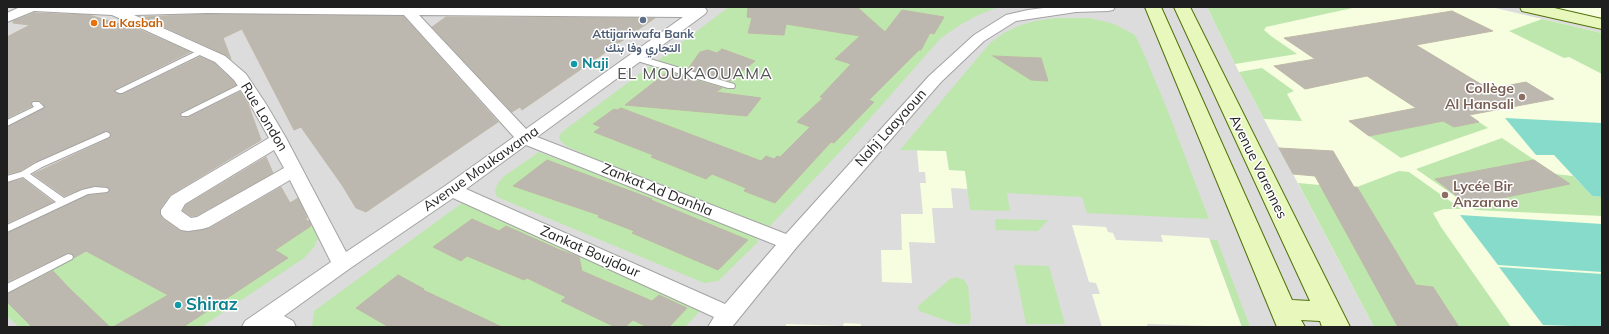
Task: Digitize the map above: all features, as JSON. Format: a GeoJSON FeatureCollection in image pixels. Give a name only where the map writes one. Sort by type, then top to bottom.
{"type":"FeatureCollection","features":[{"type":"Feature","properties":{"kind":"main road"},"geometry":{"type":"LineString","coordinates":[[1154,7],[1287,318],[1332,319]]}},
{"type":"Feature","properties":{"kind":"main road","name":"Avenue Varennes"},"geometry":{"type":"LineString","coordinates":[[1182,7],[1332,319]]}},
{"type":"Feature","properties":{"kind":"main road"},"geometry":{"type":"LineString","coordinates":[[1528,7],[1602,24]]}},
{"type":"Feature","properties":{"kind":"main road"},"geometry":{"type":"LineString","coordinates":[[1225,176],[1263,178]]}},
{"type":"Feature","properties":{"kind":"street"},"geometry":{"type":"LineString","coordinates":[[28,7],[114,10],[208,8],[702,10]]}},
{"type":"Feature","properties":{"kind":"street"},"geometry":{"type":"LineString","coordinates":[[7,18],[32,7]]}},
{"type":"Feature","properties":{"kind":"street","name":"Nahj Laayaoun"},"geometry":{"type":"LineString","coordinates":[[724,321],[788,243],[935,79],[979,38],[1010,13],[1108,7]]}},
{"type":"Feature","properties":{"kind":"street"},"geometry":{"type":"LineString","coordinates":[[406,8],[525,138]]}},
{"type":"Feature","properties":{"kind":"street","name":"Rue London"},"geometry":{"type":"LineString","coordinates":[[114,10],[220,59],[240,77],[278,140],[342,264]]}},
{"type":"Feature","properties":{"kind":"street","name":"Avenue Moukawama"},"geometry":{"type":"LineString","coordinates":[[269,324],[342,264],[452,190],[702,10]]}},
{"type":"Feature","properties":{"kind":"street","name":"Zankat Ad Danhla"},"geometry":{"type":"LineString","coordinates":[[525,138],[788,243]]}},
{"type":"Feature","properties":{"kind":"street"},"geometry":{"type":"LineString","coordinates":[[278,140],[178,200],[171,210],[171,214],[188,225],[202,223],[294,170]]}},
{"type":"Feature","properties":{"kind":"street","name":"Zankat Boujdour"},"geometry":{"type":"LineString","coordinates":[[452,190],[724,321]]}},
{"type":"Feature","properties":{"kind":"lane"},"geometry":{"type":"LineString","coordinates":[[119,91],[204,51]]}},
{"type":"Feature","properties":{"kind":"lane"},"geometry":{"type":"LineString","coordinates":[[637,58],[731,86]]}},
{"type":"Feature","properties":{"kind":"lane"},"geometry":{"type":"LineString","coordinates":[[185,114],[246,86]]}},
{"type":"Feature","properties":{"kind":"lane"},"geometry":{"type":"LineString","coordinates":[[7,123],[40,107],[36,104]]}},
{"type":"Feature","properties":{"kind":"lane"},"geometry":{"type":"LineString","coordinates":[[7,179],[24,174],[39,165],[106,135]]}},
{"type":"Feature","properties":{"kind":"lane"},"geometry":{"type":"LineString","coordinates":[[24,174],[63,202]]}},
{"type":"Feature","properties":{"kind":"lane"},"geometry":{"type":"LineString","coordinates":[[7,229],[85,192],[104,190]]}},
{"type":"Feature","properties":{"kind":"lane"},"geometry":{"type":"LineString","coordinates":[[7,289],[68,257]]}},
{"type":"Feature","properties":{"kind":"shaded area"},"geometry":{"type":"Polygon","coordinates":[[[7,7],[1602,7],[1602,327],[7,327],[7,7]]]}},
{"type":"Feature","properties":{"kind":"shaded area","name":"Lycée Bir Anzarane"},"geometry":{"type":"Polygon","coordinates":[[[1207,7],[1491,7],[1602,33],[1602,327],[1374,327],[1239,72],[1207,7]]]}},
{"type":"Feature","properties":{"kind":"shaded area"},"geometry":{"type":"Polygon","coordinates":[[[1530,7],[1602,7],[1602,24],[1530,7]]]}},
{"type":"Feature","properties":{"kind":"shaded area"},"geometry":{"type":"Polygon","coordinates":[[[1505,118],[1602,123],[1602,197],[1592,196],[1554,155],[1536,155],[1505,118]]]}},
{"type":"Feature","properties":{"kind":"shaded area"},"geometry":{"type":"Polygon","coordinates":[[[917,150],[946,151],[965,170],[968,189],[951,188],[953,208],[932,208],[935,243],[909,242],[912,283],[882,282],[881,250],[902,250],[901,214],[923,214],[920,183],[926,183],[925,172],[919,172],[917,150]]]}},
{"type":"Feature","properties":{"kind":"shaded area"},"geometry":{"type":"Polygon","coordinates":[[[1460,215],[1602,224],[1602,272],[1498,265],[1460,215]]]}},
{"type":"Feature","properties":{"kind":"shaded area"},"geometry":{"type":"Polygon","coordinates":[[[1072,225],[1106,227],[1108,232],[1113,233],[1116,240],[1163,242],[1161,235],[1209,238],[1242,327],[1147,324],[1148,327],[1102,327],[1092,294],[1100,294],[1096,283],[1089,282],[1072,225]]]}},
{"type":"Feature","properties":{"kind":"shaded area"},"geometry":{"type":"Polygon","coordinates":[[[1499,267],[1602,274],[1602,327],[1543,325],[1499,267]]]}},
{"type":"Feature","properties":{"kind":"shaded area"},"geometry":{"type":"Polygon","coordinates":[[[844,323],[861,324],[861,327],[786,327],[786,324],[843,326],[844,323]]]}},
{"type":"Feature","properties":{"kind":"green space"},"geometry":{"type":"Polygon","coordinates":[[[729,7],[999,7],[978,15],[941,38],[850,141],[769,227],[566,146],[560,140],[559,136],[562,132],[729,7]]]}},
{"type":"Feature","properties":{"kind":"green space"},"geometry":{"type":"Polygon","coordinates":[[[1207,7],[1357,7],[1266,27],[1264,30],[1297,54],[1235,64],[1207,7]]]}},
{"type":"Feature","properties":{"kind":"green space"},"geometry":{"type":"Polygon","coordinates":[[[1056,18],[1089,18],[1103,21],[1114,24],[1135,35],[1167,109],[1209,219],[1087,213],[1082,197],[1007,193],[1010,211],[970,210],[965,171],[949,170],[946,151],[900,150],[990,43],[1004,33],[1018,26],[1035,21],[1056,18]]]}},
{"type":"Feature","properties":{"kind":"green space"},"geometry":{"type":"Polygon","coordinates":[[[1542,19],[1602,33],[1602,74],[1569,57],[1564,58],[1509,31],[1542,19]]]}},
{"type":"Feature","properties":{"kind":"green space"},"geometry":{"type":"Polygon","coordinates":[[[1262,68],[1294,91],[1287,94],[1302,121],[1264,119],[1239,72],[1262,68]]]}},
{"type":"Feature","properties":{"kind":"green space"},"geometry":{"type":"Polygon","coordinates":[[[1443,121],[1454,127],[1479,122],[1488,128],[1401,158],[1369,136],[1443,121]]]}},
{"type":"Feature","properties":{"kind":"green space"},"geometry":{"type":"Polygon","coordinates":[[[1502,138],[1555,174],[1573,176],[1592,196],[1602,197],[1602,216],[1475,210],[1416,169],[1502,138]]]}},
{"type":"Feature","properties":{"kind":"green space"},"geometry":{"type":"Polygon","coordinates":[[[539,152],[755,235],[758,242],[718,281],[704,283],[497,197],[495,191],[497,185],[503,177],[539,152]]]}},
{"type":"Feature","properties":{"kind":"green space"},"geometry":{"type":"Polygon","coordinates":[[[1399,171],[1409,172],[1461,209],[1444,209],[1433,213],[1441,227],[1511,327],[1374,327],[1298,183],[1320,185],[1400,259],[1357,187],[1399,171]]]}},
{"type":"Feature","properties":{"kind":"green space"},"geometry":{"type":"Polygon","coordinates":[[[462,203],[587,258],[700,311],[685,327],[312,327],[314,311],[462,203]]]}},
{"type":"Feature","properties":{"kind":"green space"},"geometry":{"type":"Polygon","coordinates":[[[995,219],[1048,220],[1038,231],[996,230],[995,219]]]}},
{"type":"Feature","properties":{"kind":"green space"},"geometry":{"type":"Polygon","coordinates":[[[313,225],[318,238],[314,247],[304,258],[201,327],[19,327],[7,316],[7,296],[115,235],[117,268],[157,289],[274,250],[313,225]]]}},
{"type":"Feature","properties":{"kind":"green space"},"geometry":{"type":"Polygon","coordinates":[[[1210,240],[1217,240],[1250,327],[1242,327],[1210,240]]]}},
{"type":"Feature","properties":{"kind":"green space"},"geometry":{"type":"Polygon","coordinates":[[[1014,265],[1049,266],[1065,324],[1026,324],[1014,265]]]}},
{"type":"Feature","properties":{"kind":"green space"},"geometry":{"type":"Polygon","coordinates":[[[956,277],[964,280],[968,286],[971,319],[969,324],[956,324],[919,311],[918,306],[950,279],[956,277]]]}},
{"type":"Feature","properties":{"kind":"building"},"geometry":{"type":"Polygon","coordinates":[[[748,7],[857,7],[885,32],[902,10],[944,17],[934,34],[930,33],[921,50],[919,50],[869,100],[874,102],[834,143],[831,142],[775,203],[744,191],[746,188],[712,174],[706,179],[651,157],[653,155],[594,132],[601,127],[593,124],[614,109],[617,110],[621,108],[761,161],[766,156],[774,159],[777,156],[780,157],[810,127],[797,122],[823,98],[820,97],[851,64],[835,59],[860,36],[786,24],[784,35],[748,33],[752,18],[747,17],[748,7]]]}},
{"type":"Feature","properties":{"kind":"building"},"geometry":{"type":"Polygon","coordinates":[[[1452,11],[1493,31],[1416,45],[1489,89],[1526,82],[1554,99],[1469,115],[1479,122],[1454,127],[1443,121],[1369,136],[1349,121],[1416,108],[1367,76],[1305,89],[1274,66],[1315,59],[1284,38],[1452,11]]]}},
{"type":"Feature","properties":{"kind":"building"},"geometry":{"type":"Polygon","coordinates":[[[34,13],[89,15],[130,27],[131,26],[190,52],[114,90],[114,92],[118,94],[123,94],[200,57],[214,63],[233,81],[236,85],[180,113],[180,115],[182,118],[189,117],[240,92],[248,104],[261,140],[170,195],[160,209],[160,214],[163,219],[180,231],[188,232],[202,230],[210,228],[281,187],[290,203],[298,198],[307,218],[305,219],[310,222],[311,226],[275,250],[288,258],[183,327],[113,327],[168,295],[86,251],[74,258],[72,254],[67,253],[7,282],[7,233],[88,195],[107,193],[110,190],[107,187],[95,186],[81,189],[64,196],[33,174],[110,138],[111,134],[106,131],[35,162],[20,171],[7,174],[7,127],[45,107],[40,101],[33,100],[31,103],[32,106],[7,118],[7,37],[30,25],[13,23],[13,21],[34,13]]]}},
{"type":"Feature","properties":{"kind":"building"},"geometry":{"type":"Polygon","coordinates":[[[207,14],[403,16],[498,122],[366,212],[356,208],[342,185],[301,127],[294,130],[242,29],[223,38],[231,59],[226,55],[143,17],[207,14]]]}},
{"type":"Feature","properties":{"kind":"building"},"geometry":{"type":"Polygon","coordinates":[[[446,17],[655,18],[522,110],[520,107],[512,112],[432,27],[446,17]]]}},
{"type":"Feature","properties":{"kind":"building"},"geometry":{"type":"Polygon","coordinates":[[[722,49],[755,61],[730,81],[688,69],[700,52],[708,50],[717,53],[722,49]]]}},
{"type":"Feature","properties":{"kind":"building"},"geometry":{"type":"Polygon","coordinates":[[[993,56],[1041,58],[1048,81],[1031,80],[993,56]]]}},
{"type":"Feature","properties":{"kind":"building"},"geometry":{"type":"Polygon","coordinates":[[[667,72],[722,88],[716,92],[761,98],[747,116],[625,105],[667,72]]]}},
{"type":"Feature","properties":{"kind":"building"},"geometry":{"type":"Polygon","coordinates":[[[1279,148],[1333,151],[1354,187],[1357,187],[1416,285],[1433,287],[1459,327],[1398,327],[1315,176],[1293,174],[1279,148]]]}},
{"type":"Feature","properties":{"kind":"building"},"geometry":{"type":"Polygon","coordinates":[[[266,157],[273,173],[196,216],[191,216],[183,211],[186,205],[266,157]]]}},
{"type":"Feature","properties":{"kind":"building"},"geometry":{"type":"Polygon","coordinates":[[[547,160],[652,199],[651,200],[748,240],[718,270],[632,233],[634,231],[598,217],[599,215],[513,186],[547,160]]]}},
{"type":"Feature","properties":{"kind":"building"},"geometry":{"type":"Polygon","coordinates":[[[1534,160],[1570,184],[1468,205],[1435,179],[1534,160]]]}},
{"type":"Feature","properties":{"kind":"building"},"geometry":{"type":"Polygon","coordinates":[[[23,179],[53,202],[7,223],[7,183],[23,179]]]}},
{"type":"Feature","properties":{"kind":"building"},"geometry":{"type":"Polygon","coordinates":[[[472,219],[499,231],[506,226],[579,257],[582,271],[652,301],[659,295],[687,308],[669,327],[647,327],[633,320],[625,327],[615,327],[561,301],[566,297],[527,278],[524,280],[467,256],[461,261],[433,247],[472,219]]]}},
{"type":"Feature","properties":{"kind":"building"},"geometry":{"type":"Polygon","coordinates":[[[53,271],[110,327],[32,327],[7,302],[7,294],[53,271]]]}},
{"type":"Feature","properties":{"kind":"building"},"geometry":{"type":"Polygon","coordinates":[[[398,275],[424,289],[423,290],[502,327],[389,327],[356,308],[398,275]]]}},
{"type":"Feature","properties":{"kind":"place","name":"Attijariwafa Bank التجاري وفا بنك"},"geometry":{"type":"Point","coordinates":[643,20]}},
{"type":"Feature","properties":{"kind":"place","name":"La Kasbah"},"geometry":{"type":"Point","coordinates":[94,23]}},
{"type":"Feature","properties":{"kind":"place","name":"Naji"},"geometry":{"type":"Point","coordinates":[574,64]}},
{"type":"Feature","properties":{"kind":"place","name":"Collège Al Hansali"},"geometry":{"type":"Point","coordinates":[1522,97]}},
{"type":"Feature","properties":{"kind":"place","name":"Lycée Bir Anzarane"},"geometry":{"type":"Point","coordinates":[1445,195]}},
{"type":"Feature","properties":{"kind":"place","name":"Shiraz"},"geometry":{"type":"Point","coordinates":[178,305]}},
{"type":"Feature","properties":{"kind":"district","name":"EL MOUKAOUAMA"},"geometry":{"type":"Point","coordinates":[695,74]}}]}
